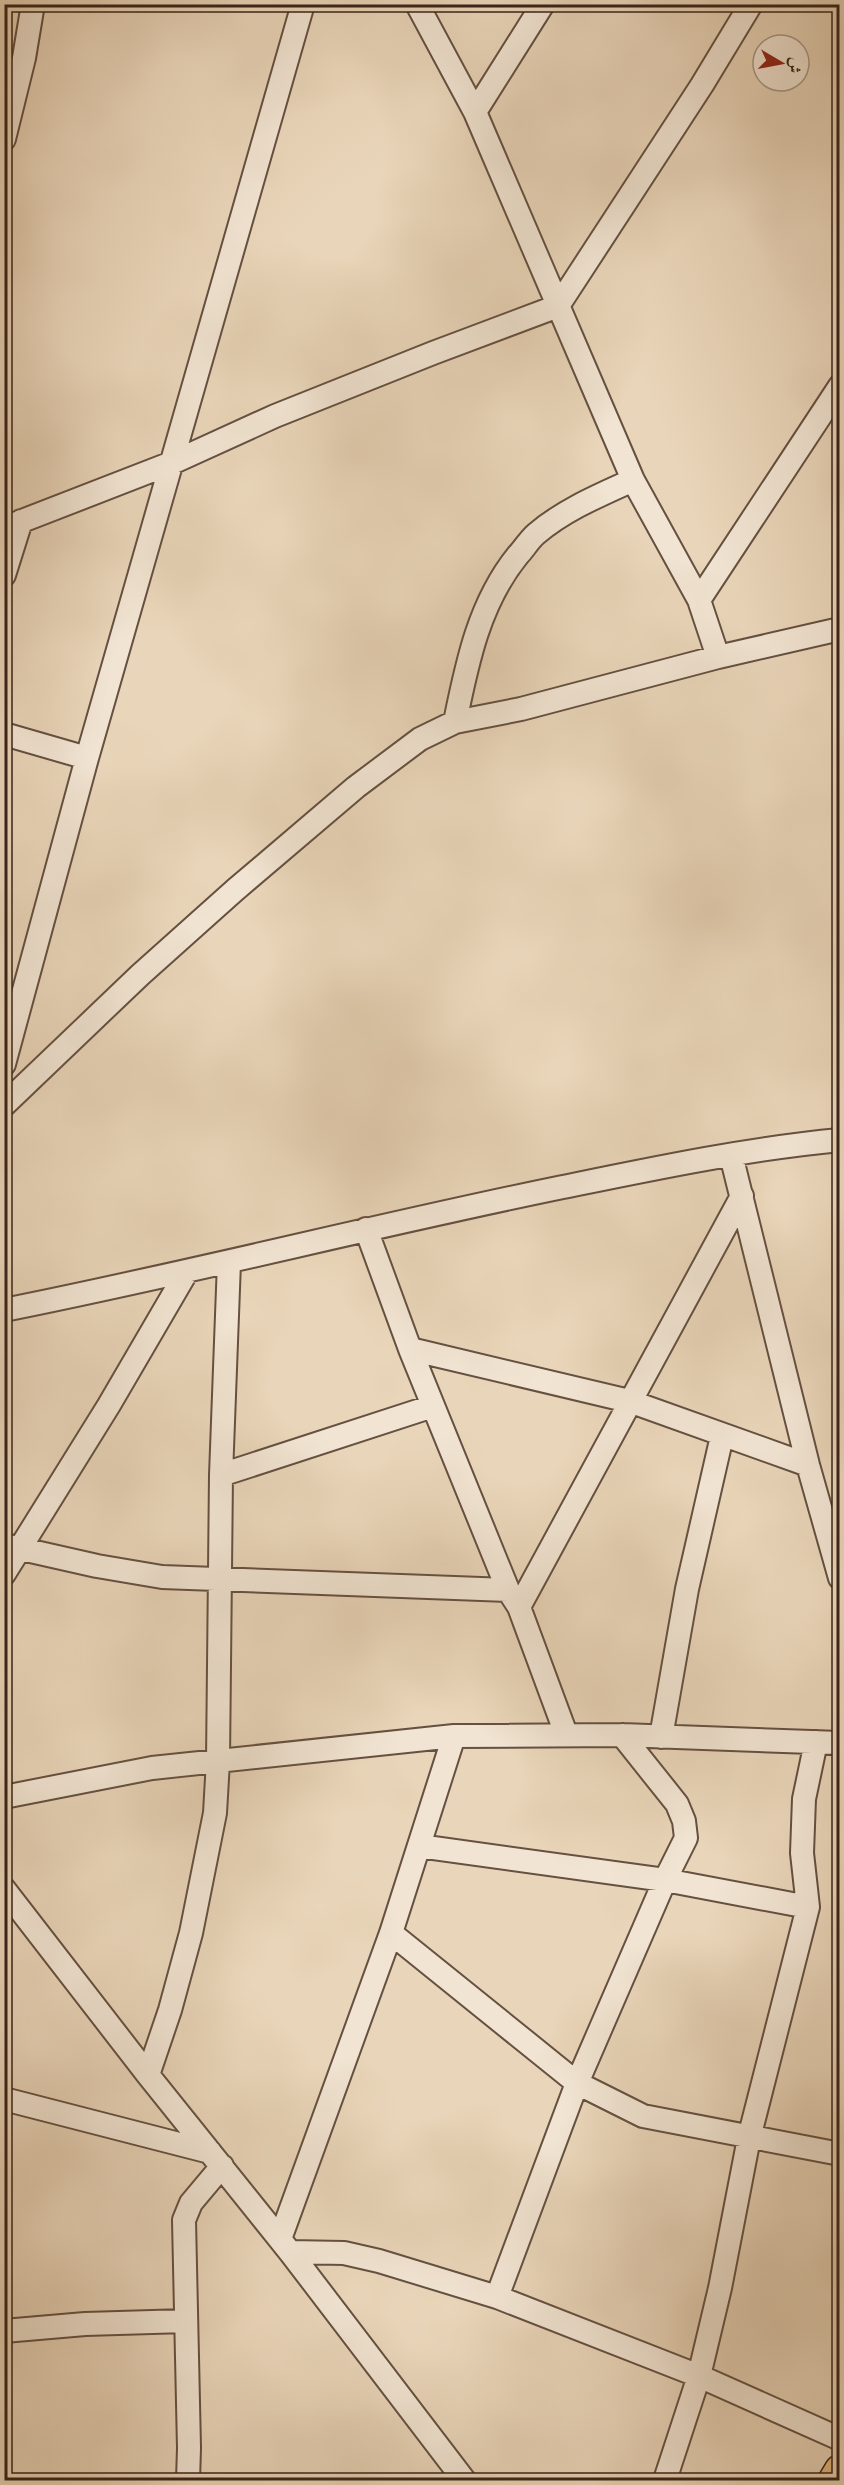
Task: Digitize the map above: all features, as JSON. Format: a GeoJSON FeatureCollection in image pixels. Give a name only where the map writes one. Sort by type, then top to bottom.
{"type":"FeatureCollection","features":[{"type":"Feature","properties":{"kind":"main road"},"geometry":{"type":"LineString","coordinates":[[834,2481],[840,2470]]}},
{"type":"Feature","properties":{"kind":"street"},"geometry":{"type":"LineString","coordinates":[[4,139],[24,58],[33,4]]}},
{"type":"Feature","properties":{"kind":"street"},"geometry":{"type":"LineString","coordinates":[[4,1064],[87,758],[174,462],[303,4]]}},
{"type":"Feature","properties":{"kind":"street"},"geometry":{"type":"LineString","coordinates":[[417,4],[475,112],[633,480],[699,600],[718,657]]}},
{"type":"Feature","properties":{"kind":"street"},"geometry":{"type":"LineString","coordinates":[[475,112],[543,4]]}},
{"type":"Feature","properties":{"kind":"street"},"geometry":{"type":"LineString","coordinates":[[4,576],[13,524],[174,462],[349,387],[558,306],[702,86],[751,4]]}},
{"type":"Feature","properties":{"kind":"street"},"geometry":{"type":"LineString","coordinates":[[699,600],[840,386]]}},
{"type":"Feature","properties":{"kind":"street"},"geometry":{"type":"LineString","coordinates":[[455,722],[468,658],[483,615],[504,573],[536,535],[582,504],[633,480]]}},
{"type":"Feature","properties":{"kind":"street"},"geometry":{"type":"LineString","coordinates":[[4,1105],[140,975],[235,890],[356,787],[420,739],[455,722],[598,690],[718,657],[840,629]]}},
{"type":"Feature","properties":{"kind":"street"},"geometry":{"type":"LineString","coordinates":[[4,734],[87,758]]}},
{"type":"Feature","properties":{"kind":"street"},"geometry":{"type":"LineString","coordinates":[[4,1310],[186,1273],[366,1229],[646,1170],[794,1144],[840,1140]]}},
{"type":"Feature","properties":{"kind":"street"},"geometry":{"type":"LineString","coordinates":[[731,1155],[808,1465],[837,1556],[840,1578]]}},
{"type":"Feature","properties":{"kind":"street"},"geometry":{"type":"LineString","coordinates":[[514,1598],[629,1401],[742,1196]]}},
{"type":"Feature","properties":{"kind":"street"},"geometry":{"type":"LineString","coordinates":[[366,1229],[410,1349],[514,1598],[566,1734]]}},
{"type":"Feature","properties":{"kind":"street"},"geometry":{"type":"LineString","coordinates":[[148,2075],[170,2010],[191,1933],[215,1813],[218,1761],[221,1475],[229,1262]]}},
{"type":"Feature","properties":{"kind":"street"},"geometry":{"type":"LineString","coordinates":[[4,1574],[12,1547],[109,1405],[186,1273]]}},
{"type":"Feature","properties":{"kind":"street"},"geometry":{"type":"LineString","coordinates":[[410,1349],[629,1401],[808,1465]]}},
{"type":"Feature","properties":{"kind":"street"},"geometry":{"type":"LineString","coordinates":[[221,1475],[433,1406]]}},
{"type":"Feature","properties":{"kind":"street"},"geometry":{"type":"LineString","coordinates":[[661,1737],[687,1589],[722,1436]]}},
{"type":"Feature","properties":{"kind":"street"},"geometry":{"type":"LineString","coordinates":[[12,1547],[97,1566],[162,1577],[514,1598]]}},
{"type":"Feature","properties":{"kind":"street"},"geometry":{"type":"LineString","coordinates":[[497,2297],[576,2084],[665,1880],[686,1838],[684,1821],[677,1804],[622,1735]]}},
{"type":"Feature","properties":{"kind":"street"},"geometry":{"type":"LineString","coordinates":[[4,1797],[152,1768],[454,1736],[622,1735],[840,1743]]}},
{"type":"Feature","properties":{"kind":"street"},"geometry":{"type":"LineString","coordinates":[[285,2246],[391,1932],[454,1736]]}},
{"type":"Feature","properties":{"kind":"street"},"geometry":{"type":"LineString","coordinates":[[665,2481],[699,2376],[720,2288],[749,2138],[808,1907],[802,1853],[804,1810],[816,1742]]}},
{"type":"Feature","properties":{"kind":"street"},"geometry":{"type":"LineString","coordinates":[[419,1846],[665,1880],[808,1907]]}},
{"type":"Feature","properties":{"kind":"street"},"geometry":{"type":"LineString","coordinates":[[4,1889],[148,2075],[285,2246],[464,2481]]}},
{"type":"Feature","properties":{"kind":"street"},"geometry":{"type":"LineString","coordinates":[[391,1932],[576,2084],[643,2116],[840,2154]]}},
{"type":"Feature","properties":{"kind":"street"},"geometry":{"type":"LineString","coordinates":[[4,2099],[216,2159]]}},
{"type":"Feature","properties":{"kind":"street"},"geometry":{"type":"LineString","coordinates":[[188,2481],[184,2220],[216,2159]]}},
{"type":"Feature","properties":{"kind":"street"},"geometry":{"type":"LineString","coordinates":[[285,2246],[362,2257],[497,2297],[699,2376],[840,2439]]}},
{"type":"Feature","properties":{"kind":"street"},"geometry":{"type":"LineString","coordinates":[[4,2331],[85,2324],[186,2321]]}}]}
